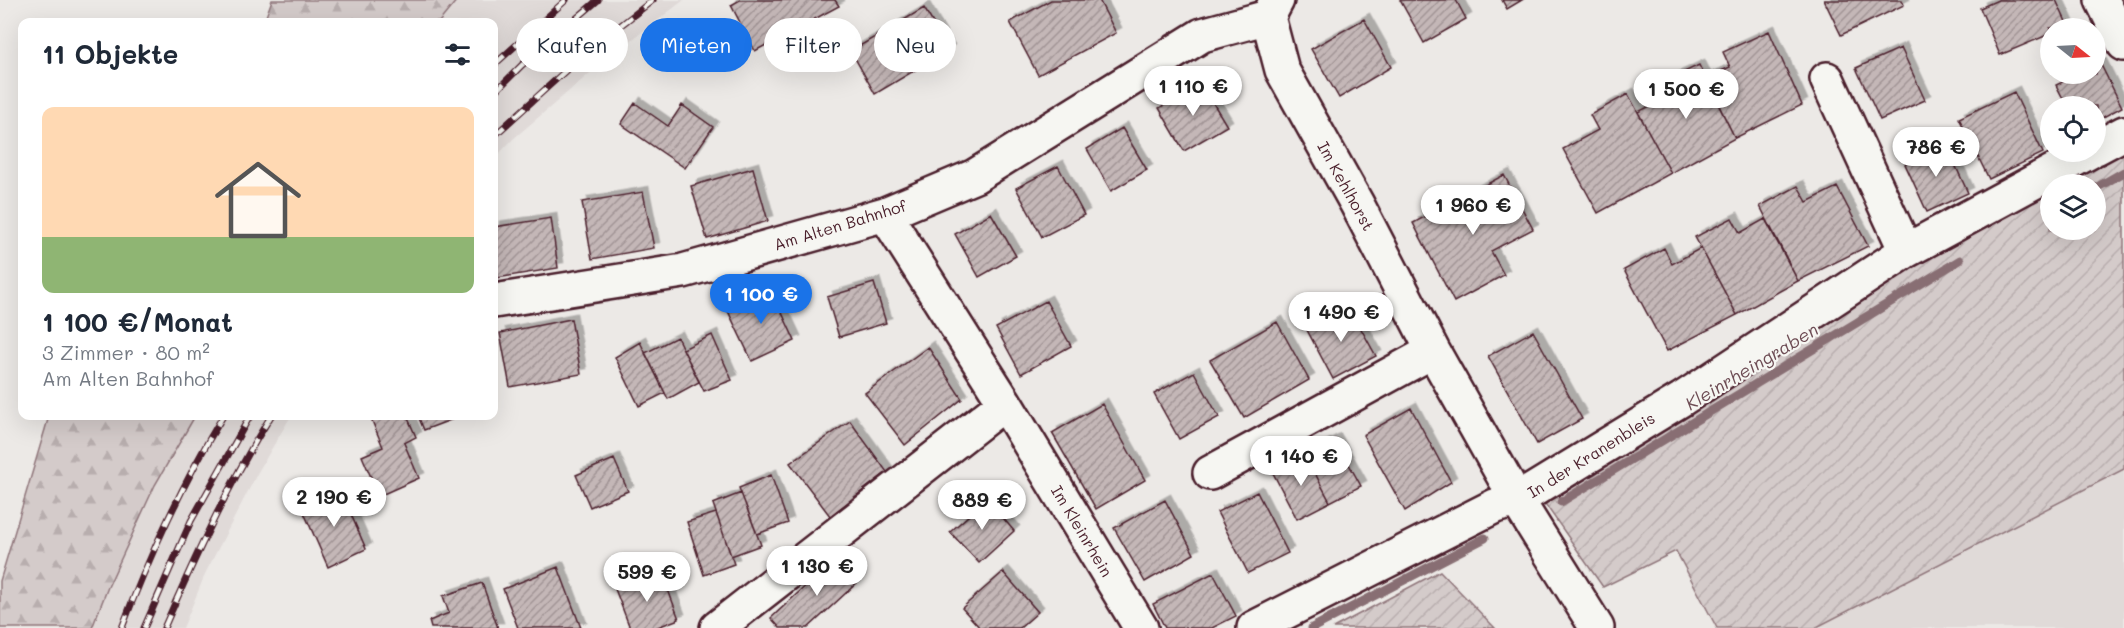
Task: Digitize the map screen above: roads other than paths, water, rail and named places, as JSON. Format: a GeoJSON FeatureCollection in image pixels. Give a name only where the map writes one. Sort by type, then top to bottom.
{"type":"FeatureCollection","features":[{"type":"Feature","properties":{"kind":"street"},"geometry":{"type":"LineString","coordinates":[[2102,0],[2124,44]]}},
{"type":"Feature","properties":{"kind":"street","name":"Am Alten Bahnhof"},"geometry":{"type":"LineString","coordinates":[[498,300],[683,271],[885,214],[975,176],[1202,35],[1273,9]]}},
{"type":"Feature","properties":{"kind":"street","name":"Im Kehlhorst"},"geometry":{"type":"LineString","coordinates":[[1273,9],[1282,70],[1517,500],[1597,628]]}},
{"type":"Feature","properties":{"kind":"street"},"geometry":{"type":"LineString","coordinates":[[1827,79],[1906,251]]}},
{"type":"Feature","properties":{"kind":"street"},"geometry":{"type":"LineString","coordinates":[[2106,143],[2124,133]]}},
{"type":"Feature","properties":{"kind":"street","name":"In der Kranenbleis"},"geometry":{"type":"LineString","coordinates":[[1517,500],[1682,399],[1906,251],[2071,162]]}},
{"type":"Feature","properties":{"kind":"street","name":"Im Kleinrhein"},"geometry":{"type":"LineString","coordinates":[[885,214],[1005,404],[1141,628]]}},
{"type":"Feature","properties":{"kind":"street"},"geometry":{"type":"LineString","coordinates":[[1210,473],[1434,351]]}},
{"type":"Feature","properties":{"kind":"street"},"geometry":{"type":"LineString","coordinates":[[717,628],[1005,404]]}},
{"type":"Feature","properties":{"kind":"street"},"geometry":{"type":"LineString","coordinates":[[1254,628],[1495,506],[1517,500]]}},
{"type":"Feature","properties":{"kind":"waterway","name":"Kleinrheingraben"},"geometry":{"type":"LineString","coordinates":[[2106,182],[2124,172]]}},
{"type":"Feature","properties":{"kind":"waterway","name":"Kleinrheingraben"},"geometry":{"type":"LineString","coordinates":[[1561,502],[1960,260]]}},
{"type":"Feature","properties":{"kind":"waterway","name":"Kleinrheingraben"},"geometry":{"type":"LineString","coordinates":[[1312,628],[1485,538]]}},
{"type":"Feature","properties":{"kind":"railway"},"geometry":{"type":"LineString","coordinates":[[498,61],[566,0]]}},
{"type":"Feature","properties":{"kind":"railway"},"geometry":{"type":"LineString","coordinates":[[498,89],[522,65],[598,0]]}},
{"type":"Feature","properties":{"kind":"railway"},"geometry":{"type":"LineString","coordinates":[[498,132],[584,54],[653,0]]}},
{"type":"Feature","properties":{"kind":"railway"},"geometry":{"type":"LineString","coordinates":[[122,628],[168,519],[221,420]]}},
{"type":"Feature","properties":{"kind":"railway"},"geometry":{"type":"LineString","coordinates":[[144,628],[191,521],[248,420]]}},
{"type":"Feature","properties":{"kind":"railway"},"geometry":{"type":"LineString","coordinates":[[164,628],[214,520],[269,420]]}}]}
